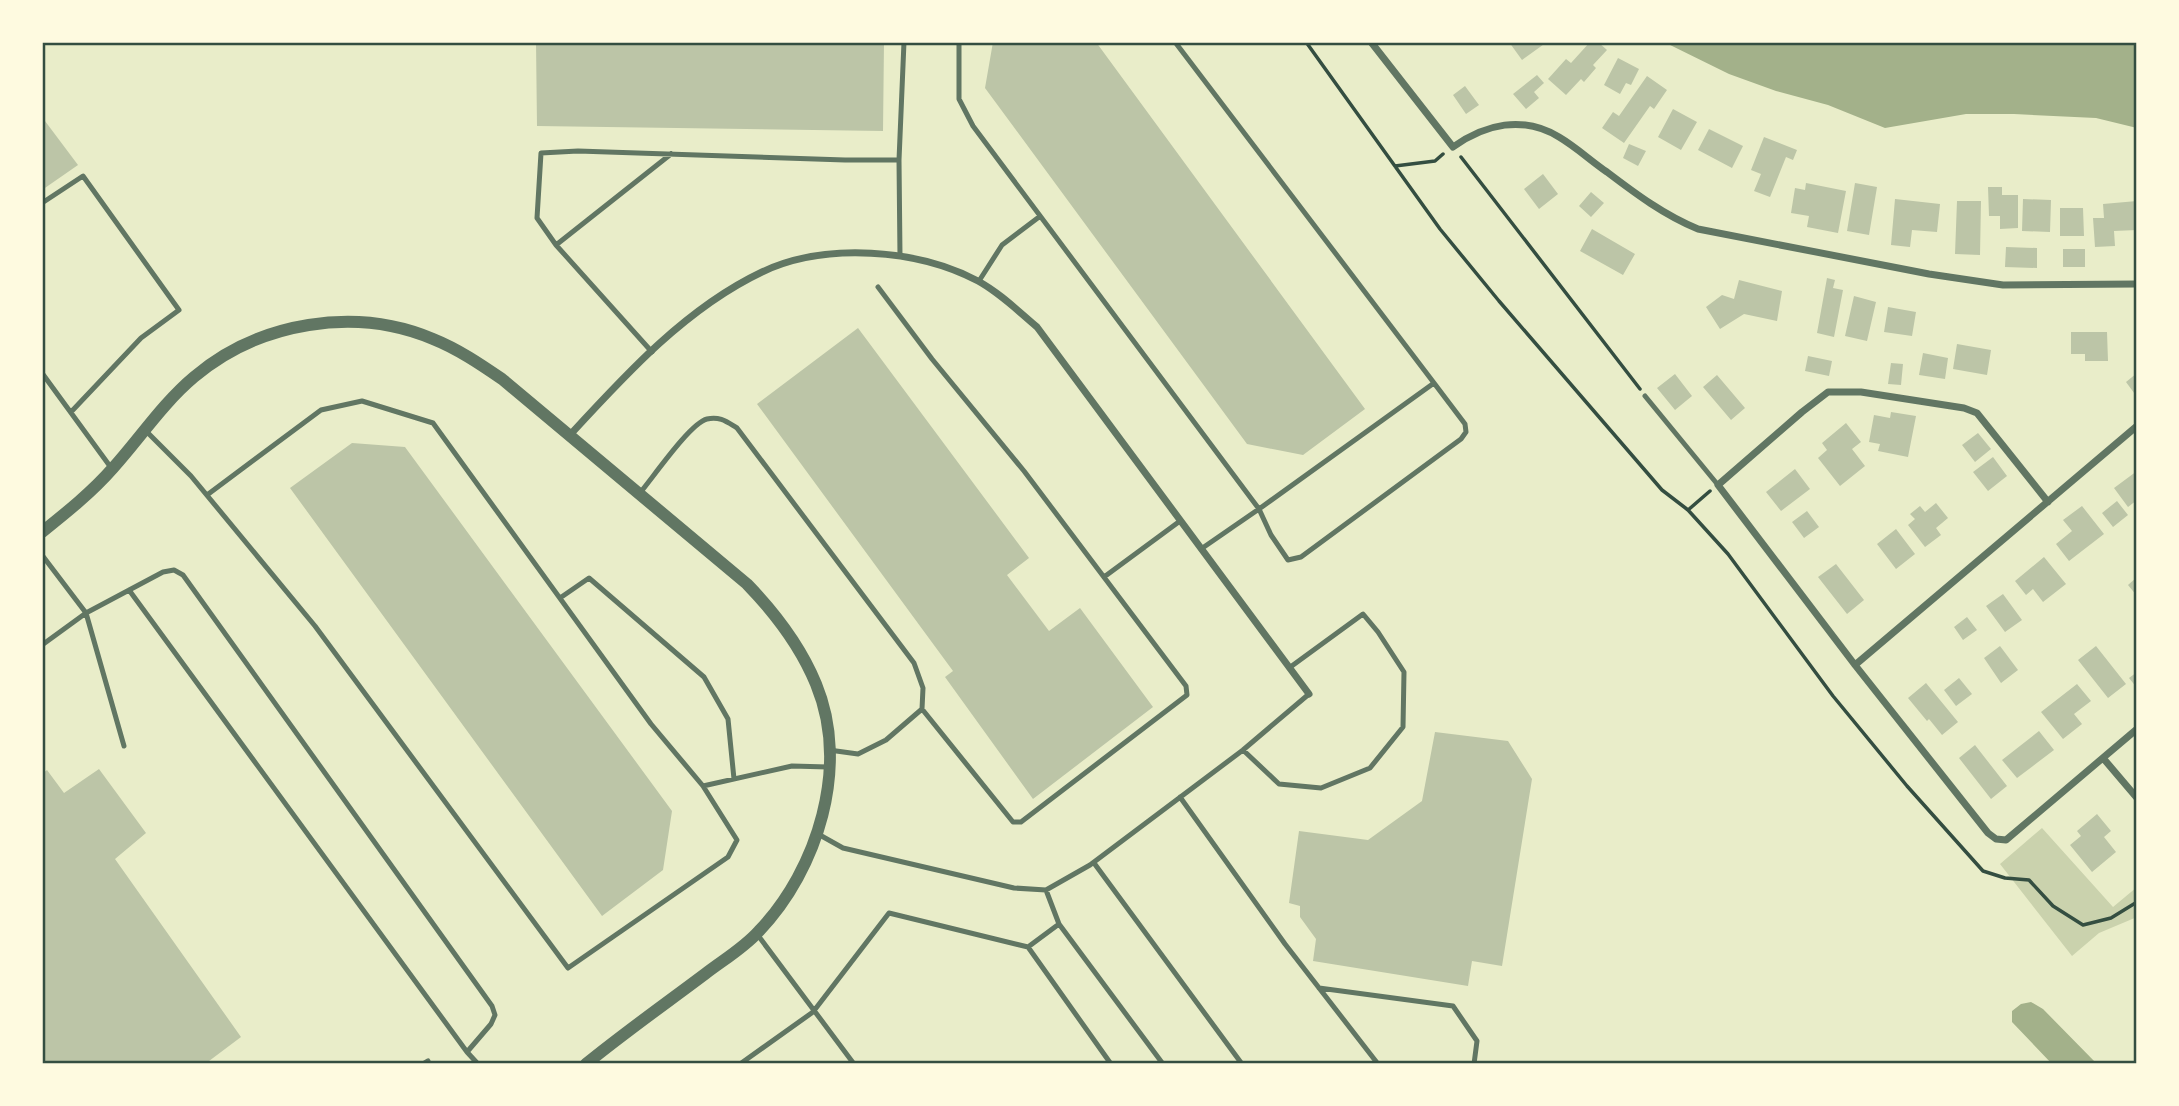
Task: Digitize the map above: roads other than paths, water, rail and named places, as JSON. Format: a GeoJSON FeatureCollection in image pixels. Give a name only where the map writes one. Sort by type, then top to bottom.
{"type":"FeatureCollection","features":[{"type":"Feature","properties":{"kind":"street"},"geometry":{"type":"LineString","coordinates":[[1371,42],[1453,146],[1483,128],[1528,125],[1558,136],[1652,205],[1674,219],[1699,229],[1928,274],[2003,285],[2137,284]]}},
{"type":"Feature","properties":{"kind":"street"},"geometry":{"type":"LineString","coordinates":[[569,436],[680,325],[764,271],[803,259],[843,253],[900,256],[932,263],[979,281],[1037,327],[1309,694]]}},
{"type":"Feature","properties":{"kind":"street"},"geometry":{"type":"LineString","coordinates":[[42,532],[88,494],[194,377],[231,351],[269,335],[309,324],[354,321],[393,326],[432,338],[468,356],[502,379],[747,584],[776,615],[798,648],[817,686],[826,722],[829,750],[824,809],[818,834],[793,888],[757,934],[586,1064]]}},
{"type":"Feature","properties":{"kind":"street"},"geometry":{"type":"LineString","coordinates":[[2048,502],[1977,413],[1964,408],[1861,392],[1828,392],[1718,485],[1855,665],[1987,833],[1996,839],[2006,840],[2137,729]]}},
{"type":"Feature","properties":{"kind":"street"},"geometry":{"type":"LineString","coordinates":[[1855,665],[2137,426]]}},
{"type":"Feature","properties":{"kind":"street"},"geometry":{"type":"LineString","coordinates":[[2103,758],[2137,798]]}},
{"type":"Feature","properties":{"kind":"lane"},"geometry":{"type":"LineString","coordinates":[[900,256],[899,160],[904,42]]}},
{"type":"Feature","properties":{"kind":"lane"},"geometry":{"type":"LineString","coordinates":[[960,42],[959,99],[973,126],[1259,509],[1270,535],[1288,560],[1301,557],[1461,439],[1466,432],[1465,424],[1175,42]]}},
{"type":"Feature","properties":{"kind":"lane"},"geometry":{"type":"LineString","coordinates":[[652,352],[556,246],[537,218],[541,153],[578,151],[899,160]]}},
{"type":"Feature","properties":{"kind":"lane"},"geometry":{"type":"LineString","coordinates":[[556,246],[671,154]]}},
{"type":"Feature","properties":{"kind":"lane"},"geometry":{"type":"LineString","coordinates":[[42,203],[83,176],[179,310],[141,338],[71,412]]}},
{"type":"Feature","properties":{"kind":"lane"},"geometry":{"type":"LineString","coordinates":[[979,281],[1002,245],[1039,217]]}},
{"type":"Feature","properties":{"kind":"lane"},"geometry":{"type":"LineString","coordinates":[[639,494],[689,433],[704,420],[722,418],[737,428],[914,663],[923,688],[922,709],[1013,822],[1021,822],[1187,695],[1185,686],[1024,471],[877,287]]}},
{"type":"Feature","properties":{"kind":"lane"},"geometry":{"type":"LineString","coordinates":[[42,373],[112,469]]}},
{"type":"Feature","properties":{"kind":"lane"},"geometry":{"type":"LineString","coordinates":[[1201,549],[1434,383]]}},
{"type":"Feature","properties":{"kind":"lane"},"geometry":{"type":"LineString","coordinates":[[1645,396],[1718,485]]}},
{"type":"Feature","properties":{"kind":"lane"},"geometry":{"type":"LineString","coordinates":[[145,430],[191,475],[207,495],[315,626],[568,968],[728,857],[737,840],[703,786],[651,724],[433,423],[362,401],[321,410],[207,495]]}},
{"type":"Feature","properties":{"kind":"lane"},"geometry":{"type":"LineString","coordinates":[[1104,577],[1180,521]]}},
{"type":"Feature","properties":{"kind":"lane"},"geometry":{"type":"LineString","coordinates":[[42,555],[86,613],[124,746]]}},
{"type":"Feature","properties":{"kind":"lane"},"geometry":{"type":"LineString","coordinates":[[42,645],[86,613],[163,572],[174,569],[183,575],[492,1006],[495,1015],[491,1024],[467,1052]]}},
{"type":"Feature","properties":{"kind":"lane"},"geometry":{"type":"LineString","coordinates":[[560,598],[589,578],[704,677],[728,719],[734,779]]}},
{"type":"Feature","properties":{"kind":"lane"},"geometry":{"type":"LineString","coordinates":[[129,590],[478,1064]]}},
{"type":"Feature","properties":{"kind":"lane"},"geometry":{"type":"LineString","coordinates":[[1243,750],[1279,784],[1321,788],[1370,768],[1403,727],[1404,672],[1363,614],[1289,668]]}},
{"type":"Feature","properties":{"kind":"lane"},"geometry":{"type":"LineString","coordinates":[[818,834],[843,848],[1014,888],[1046,890],[1094,863],[1243,750],[1309,694]]}},
{"type":"Feature","properties":{"kind":"lane"},"geometry":{"type":"LineString","coordinates":[[829,750],[858,754],[886,740],[922,709]]}},
{"type":"Feature","properties":{"kind":"lane"},"geometry":{"type":"LineString","coordinates":[[703,786],[792,766],[828,767]]}},
{"type":"Feature","properties":{"kind":"lane"},"geometry":{"type":"LineString","coordinates":[[1180,797],[1319,988],[1378,1064]]}},
{"type":"Feature","properties":{"kind":"lane"},"geometry":{"type":"LineString","coordinates":[[1094,863],[1242,1064]]}},
{"type":"Feature","properties":{"kind":"lane"},"geometry":{"type":"LineString","coordinates":[[1046,890],[1059,924],[1163,1064]]}},
{"type":"Feature","properties":{"kind":"lane"},"geometry":{"type":"LineString","coordinates":[[740,1064],[813,1012],[889,913],[1028,947],[1111,1064]]}},
{"type":"Feature","properties":{"kind":"lane"},"geometry":{"type":"LineString","coordinates":[[1028,947],[1059,924]]}},
{"type":"Feature","properties":{"kind":"lane"},"geometry":{"type":"LineString","coordinates":[[757,934],[854,1064]]}},
{"type":"Feature","properties":{"kind":"lane"},"geometry":{"type":"LineString","coordinates":[[1319,988],[1452,1006],[1477,1041],[1474,1064]]}}]}
